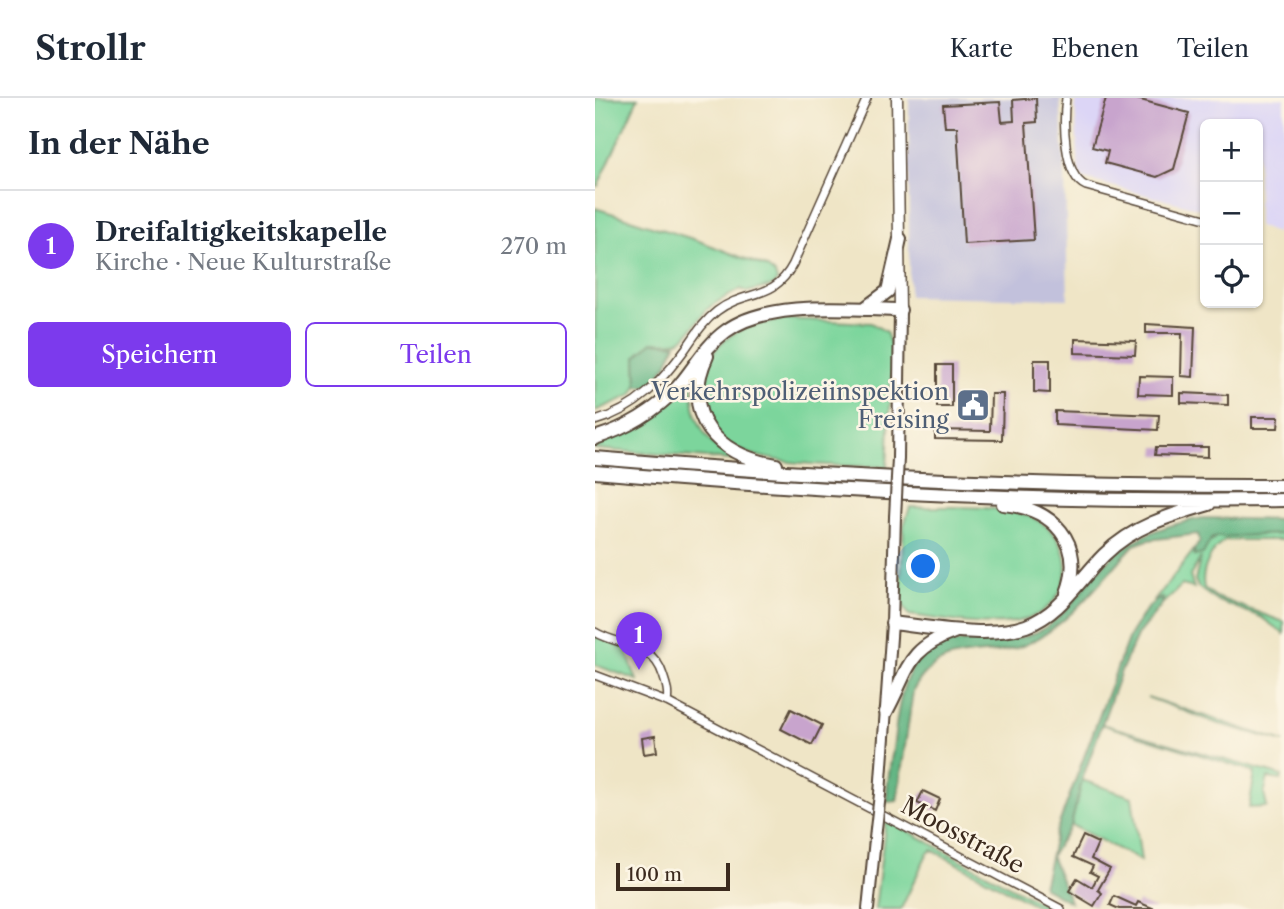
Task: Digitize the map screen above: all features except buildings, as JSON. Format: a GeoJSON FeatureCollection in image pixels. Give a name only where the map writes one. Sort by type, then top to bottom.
{"type":"FeatureCollection","features":[{"type":"Feature","properties":{"kind":"highway"},"geometry":{"type":"LineString","coordinates":[[863,309],[888,291],[900,239]]}},
{"type":"Feature","properties":{"kind":"highway"},"geometry":{"type":"LineString","coordinates":[[595,438],[627,426],[655,408],[677,387],[711,346],[739,323],[769,313],[900,310]]}},
{"type":"Feature","properties":{"kind":"highway"},"geometry":{"type":"LineString","coordinates":[[711,346],[699,377],[697,394],[699,408],[708,428],[720,443],[739,455],[787,466],[803,474]]}},
{"type":"Feature","properties":{"kind":"highway"},"geometry":{"type":"LineString","coordinates":[[595,458],[803,474],[1092,484],[1284,486]]}},
{"type":"Feature","properties":{"kind":"highway"},"geometry":{"type":"LineString","coordinates":[[595,472],[726,483],[976,497],[1284,499]]}},
{"type":"Feature","properties":{"kind":"highway"},"geometry":{"type":"LineString","coordinates":[[976,497],[989,503],[1014,505],[1050,519],[1065,535],[1073,556],[1073,577],[1064,600]]}},
{"type":"Feature","properties":{"kind":"highway"},"geometry":{"type":"LineString","coordinates":[[892,623],[960,630],[1023,627],[1046,618],[1105,554],[1135,530],[1221,500]]}},
{"type":"Feature","properties":{"kind":"highway"},"geometry":{"type":"LineString","coordinates":[[886,712],[909,663],[943,636],[960,630]]}},
{"type":"Feature","properties":{"kind":"main road"},"geometry":{"type":"LineString","coordinates":[[868,909],[880,794],[892,623],[898,458],[900,239],[897,98]]}},
{"type":"Feature","properties":{"kind":"street"},"geometry":{"type":"LineString","coordinates":[[595,421],[646,396],[717,311],[740,299],[771,290],[783,281],[867,98]]}},
{"type":"Feature","properties":{"kind":"street"},"geometry":{"type":"LineString","coordinates":[[1066,98],[1069,165],[1075,179],[1086,186],[1200,218]]}},
{"type":"Feature","properties":{"kind":"street"},"geometry":{"type":"LineString","coordinates":[[595,632],[638,647],[653,657],[660,666],[669,694],[667,702]]}},
{"type":"Feature","properties":{"kind":"street","name":"Moosstraße"},"geometry":{"type":"LineString","coordinates":[[595,675],[667,702],[1061,909]]}},
{"type":"Feature","properties":{"kind":"shaded area"},"geometry":{"type":"Polygon","coordinates":[[[909,98],[1060,98],[1068,299],[909,296],[909,98]]]}},
{"type":"Feature","properties":{"kind":"shaded area"},"geometry":{"type":"Polygon","coordinates":[[[1078,98],[1284,98],[1284,208],[1276,233],[1263,228],[1263,119],[1200,119],[1200,209],[1084,179],[1079,174],[1075,105],[1078,98]]]}},
{"type":"Feature","properties":{"kind":"green space"},"geometry":{"type":"Polygon","coordinates":[[[595,98],[638,98],[598,186],[595,186],[595,98]]]}},
{"type":"Feature","properties":{"kind":"green space"},"geometry":{"type":"Polygon","coordinates":[[[595,208],[699,241],[766,267],[775,274],[777,281],[772,286],[747,292],[741,289],[716,302],[679,341],[652,342],[636,357],[637,386],[632,395],[595,411],[595,208]]]}},
{"type":"Feature","properties":{"kind":"green space"},"geometry":{"type":"Polygon","coordinates":[[[787,319],[871,323],[886,332],[893,352],[887,467],[776,460],[735,448],[720,438],[713,429],[705,412],[703,395],[709,361],[717,348],[727,338],[753,325],[787,319]]]}},
{"type":"Feature","properties":{"kind":"green space"},"geometry":{"type":"Polygon","coordinates":[[[652,342],[676,344],[667,365],[649,387],[637,386],[636,357],[652,342]]]}},
{"type":"Feature","properties":{"kind":"green space"},"geometry":{"type":"Polygon","coordinates":[[[697,364],[693,385],[696,415],[712,443],[732,460],[595,449],[595,443],[634,428],[697,364]]]}},
{"type":"Feature","properties":{"kind":"green space"},"geometry":{"type":"Polygon","coordinates":[[[910,507],[995,509],[1022,514],[1040,522],[1053,533],[1062,547],[1066,562],[1065,578],[1059,594],[1048,607],[1019,621],[988,624],[909,615],[900,600],[904,525],[910,507]]]}},
{"type":"Feature","properties":{"kind":"green space"},"geometry":{"type":"Polygon","coordinates":[[[1203,518],[1284,520],[1284,534],[1216,537],[1211,539],[1203,554],[1195,556],[1194,550],[1200,541],[1198,534],[1148,540],[1134,545],[1072,613],[1043,635],[1011,649],[949,658],[936,664],[913,691],[897,801],[887,802],[903,688],[917,661],[928,651],[955,642],[1008,639],[1034,633],[1061,615],[1096,573],[1119,551],[1158,530],[1203,518]]]}},
{"type":"Feature","properties":{"kind":"green space"},"geometry":{"type":"Polygon","coordinates":[[[1284,534],[1284,540],[1225,540],[1215,549],[1208,561],[1204,588],[1216,597],[1284,622],[1284,634],[1261,617],[1216,600],[1198,587],[1195,580],[1201,557],[1190,576],[1194,588],[1182,585],[1162,604],[1162,598],[1155,600],[1194,550],[1195,556],[1216,537],[1284,534]]]}},
{"type":"Feature","properties":{"kind":"green space"},"geometry":{"type":"Polygon","coordinates":[[[1163,598],[1162,604],[1138,634],[1121,671],[1083,777],[1071,825],[1051,856],[1070,902],[1043,887],[1056,832],[1129,636],[1147,608],[1163,598]]]}},
{"type":"Feature","properties":{"kind":"green space"},"geometry":{"type":"Polygon","coordinates":[[[595,634],[625,648],[637,680],[595,665],[595,634]]]}},
{"type":"Feature","properties":{"kind":"green space"},"geometry":{"type":"Polygon","coordinates":[[[1147,697],[1284,742],[1216,723],[1147,697]]]}},
{"type":"Feature","properties":{"kind":"green space"},"geometry":{"type":"Polygon","coordinates":[[[1101,724],[1282,776],[1281,780],[1268,778],[1264,794],[1267,807],[1249,808],[1255,772],[1101,724]]]}},
{"type":"Feature","properties":{"kind":"green space"},"geometry":{"type":"Polygon","coordinates":[[[1082,780],[1132,797],[1141,861],[1071,825],[1082,780]]]}},
{"type":"Feature","properties":{"kind":"green space"},"geometry":{"type":"Polygon","coordinates":[[[886,819],[1052,909],[1043,909],[932,850],[927,854],[901,909],[875,909],[886,819]]]}},
{"type":"Feature","properties":{"kind":"place","name":"Verkehrspolizeiinspektion Freising"},"geometry":{"type":"Point","coordinates":[973,405]}},
{"type":"Feature","properties":{"kind":"place","name":"Dreifaltigkeitskapelle"},"geometry":{"type":"Point","coordinates":[639,670]}}]}
